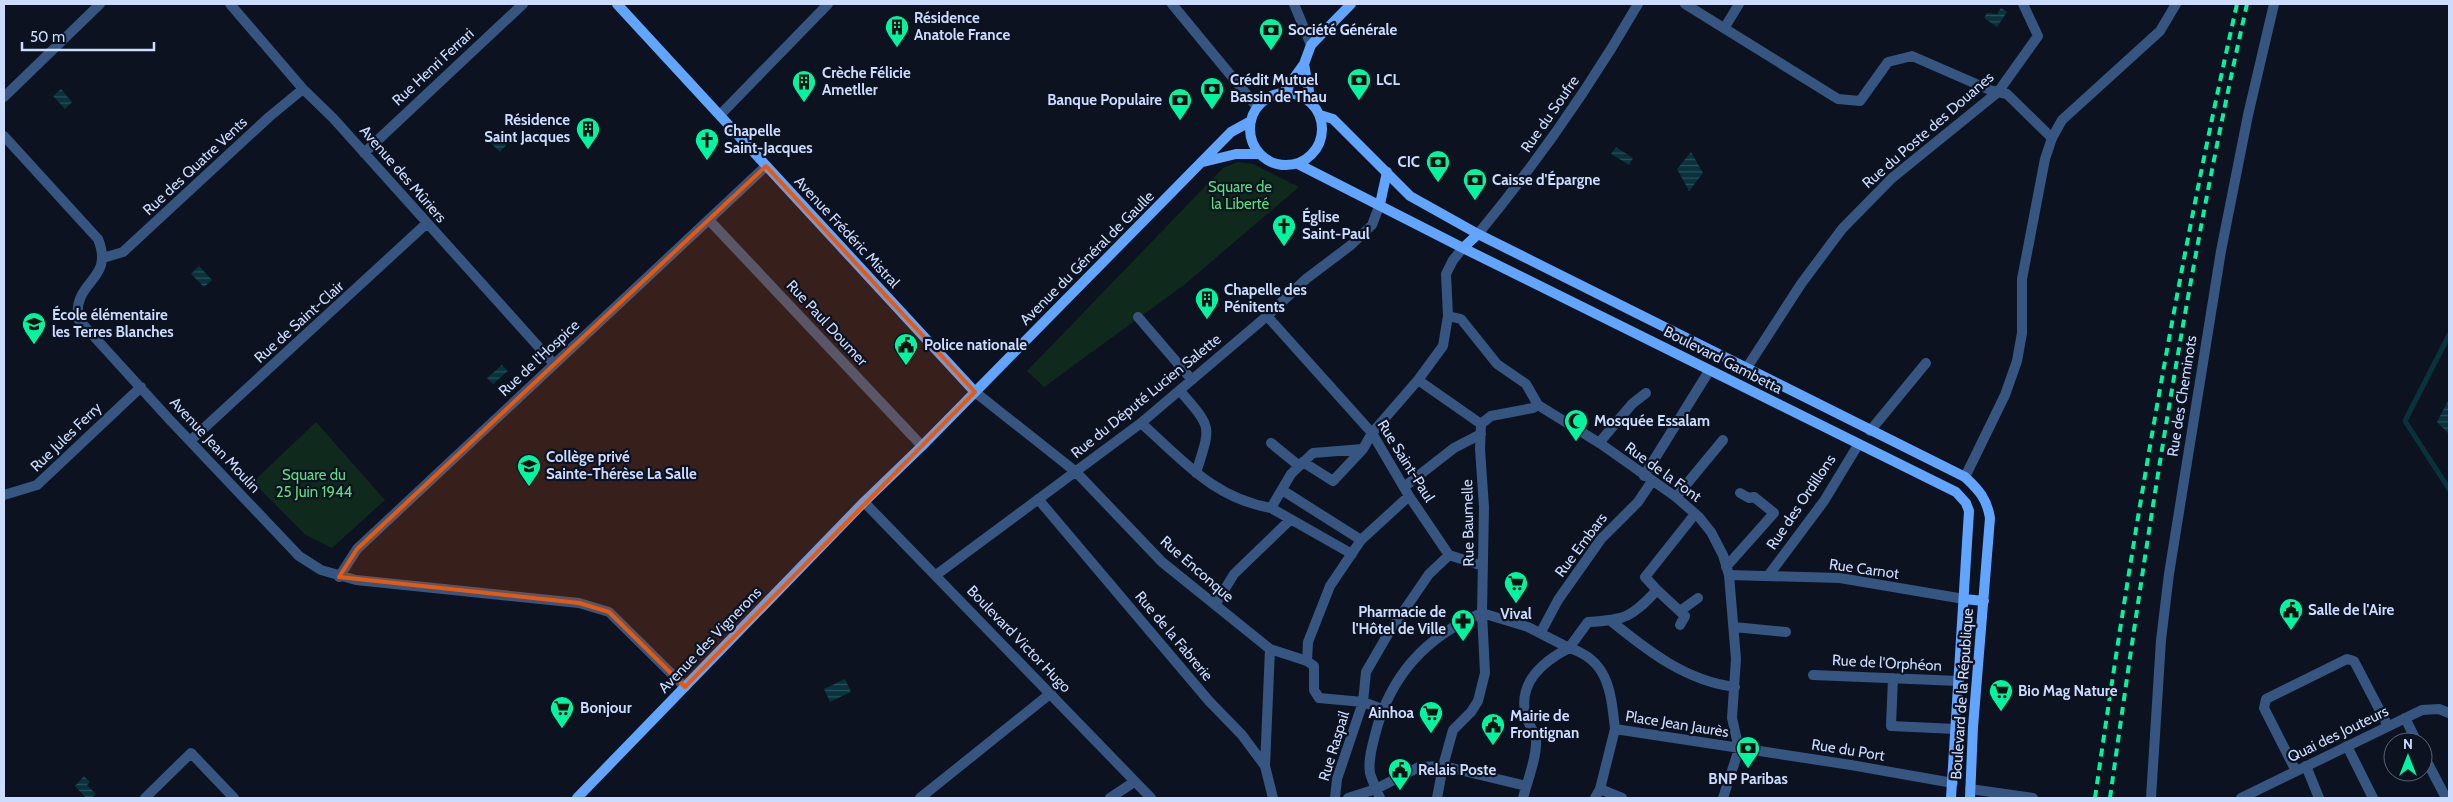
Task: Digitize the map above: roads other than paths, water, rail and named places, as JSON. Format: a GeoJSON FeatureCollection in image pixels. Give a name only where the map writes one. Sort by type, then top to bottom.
{"type":"FeatureCollection","features":[{"type":"Feature","properties":{"kind":"main road","name":"Avenue Frédéric Mistral"},"geometry":{"type":"LineString","coordinates":[[617,4],[975,392]]}},
{"type":"Feature","properties":{"kind":"main road"},"geometry":{"type":"LineString","coordinates":[[1284,92],[1304,64],[1311,45],[1351,4]]}},
{"type":"Feature","properties":{"kind":"main road"},"geometry":{"type":"LineString","coordinates":[[1304,64],[1312,102],[1320,114],[1322,132],[1317,149],[1309,158],[1298,164],[1278,164],[1260,154],[1253,144],[1250,133],[1251,121],[1258,107],[1274,94],[1284,92],[1294,93],[1312,102]]}},
{"type":"Feature","properties":{"kind":"main road","name":"Boulevard Gambetta"},"geometry":{"type":"LineString","coordinates":[[1320,114],[1333,119],[1410,196],[1478,234],[1965,477],[1980,490]]}},
{"type":"Feature","properties":{"kind":"main road","name":"Avenue du Général de Gaulle"},"geometry":{"type":"LineString","coordinates":[[864,502],[1204,162],[1231,132],[1251,121]]}},
{"type":"Feature","properties":{"kind":"main road"},"geometry":{"type":"LineString","coordinates":[[1204,162],[1236,154],[1260,154]]}},
{"type":"Feature","properties":{"kind":"main road","name":"Boulevard Gambetta"},"geometry":{"type":"LineString","coordinates":[[1298,164],[1858,445],[1956,492],[1966,503]]}},
{"type":"Feature","properties":{"kind":"main road"},"geometry":{"type":"LineString","coordinates":[[1380,204],[1387,172]]}},
{"type":"Feature","properties":{"kind":"main road"},"geometry":{"type":"LineString","coordinates":[[1463,248],[1478,234]]}},
{"type":"Feature","properties":{"kind":"main road"},"geometry":{"type":"LineString","coordinates":[[1956,492],[1965,477]]}},
{"type":"Feature","properties":{"kind":"main road","name":"Boulevard de la République"},"geometry":{"type":"LineString","coordinates":[[1970,794],[1973,727],[1990,518],[1987,503],[1980,490]]}},
{"type":"Feature","properties":{"kind":"main road","name":"Avenue des Vignerons"},"geometry":{"type":"LineString","coordinates":[[576,798],[864,502]]}},
{"type":"Feature","properties":{"kind":"main road","name":"Boulevard de la République"},"geometry":{"type":"LineString","coordinates":[[1951,798],[1964,599],[1968,511],[1966,503]]}},
{"type":"Feature","properties":{"kind":"main road","name":"Boulevard de la République"},"geometry":{"type":"LineString","coordinates":[[1964,599],[1984,601]]}},
{"type":"Feature","properties":{"kind":"main road","name":"Boulevard de la République"},"geometry":{"type":"LineString","coordinates":[[1953,783],[1970,794]]}},
{"type":"Feature","properties":{"kind":"street"},"geometry":{"type":"LineString","coordinates":[[4,97],[100,4]]}},
{"type":"Feature","properties":{"kind":"street","name":"Avenue des Mûriers"},"geometry":{"type":"LineString","coordinates":[[230,4],[303,89],[333,118],[426,224],[554,364]]}},
{"type":"Feature","properties":{"kind":"street","name":"Rue Henri Ferrari"},"geometry":{"type":"LineString","coordinates":[[364,153],[523,4]]}},
{"type":"Feature","properties":{"kind":"street"},"geometry":{"type":"LineString","coordinates":[[720,115],[828,4]]}},
{"type":"Feature","properties":{"kind":"street"},"geometry":{"type":"LineString","coordinates":[[1172,4],[1258,107]]}},
{"type":"Feature","properties":{"kind":"street"},"geometry":{"type":"LineString","coordinates":[[1294,4],[1311,45]]}},
{"type":"Feature","properties":{"kind":"street","name":"Rue du Soufre"},"geometry":{"type":"LineString","coordinates":[[1478,234],[1564,124],[1638,4]]}},
{"type":"Feature","properties":{"kind":"street"},"geometry":{"type":"LineString","coordinates":[[1685,4],[1725,27],[1838,99],[1860,101],[1888,62],[1912,56],[1990,90],[2007,94],[2052,138]]}},
{"type":"Feature","properties":{"kind":"street"},"geometry":{"type":"LineString","coordinates":[[1725,27],[1739,4]]}},
{"type":"Feature","properties":{"kind":"street","name":"Rue du Poste des Douanes"},"geometry":{"type":"LineString","coordinates":[[1746,369],[1801,284],[1842,230],[1892,178],[1998,92],[2038,36],[2023,4]]}},
{"type":"Feature","properties":{"kind":"street"},"geometry":{"type":"LineString","coordinates":[[1965,477],[2005,395],[2017,361],[2022,333],[2022,279],[2045,159],[2052,138],[2062,120],[2160,31],[2176,4]]}},
{"type":"Feature","properties":{"kind":"street","name":"Rue des Cheminots"},"geometry":{"type":"LineString","coordinates":[[2151,798],[2161,640],[2170,566],[2222,251],[2248,115],[2274,4]]}},
{"type":"Feature","properties":{"kind":"street","name":"Rue des Quatre Vents"},"geometry":{"type":"LineString","coordinates":[[103,258],[123,252],[269,117],[303,89]]}},
{"type":"Feature","properties":{"kind":"street"},"geometry":{"type":"LineString","coordinates":[[4,136],[98,239],[103,258]]}},
{"type":"Feature","properties":{"kind":"street","name":"Rue de l'Hospice"},"geometry":{"type":"LineString","coordinates":[[339,577],[357,549],[710,221],[766,166]]}},
{"type":"Feature","properties":{"kind":"street","name":"Rue du Député Lucien Salette"},"geometry":{"type":"LineString","coordinates":[[936,575],[1141,423],[1267,316],[1306,279],[1352,245],[1372,225],[1380,204]]}},
{"type":"Feature","properties":{"kind":"street","name":"Rue Paul Doumer"},"geometry":{"type":"LineString","coordinates":[[710,221],[922,446]]}},
{"type":"Feature","properties":{"kind":"street","name":"Rue de Saint-Clair"},"geometry":{"type":"LineString","coordinates":[[190,441],[426,224]]}},
{"type":"Feature","properties":{"kind":"street"},"geometry":{"type":"LineString","coordinates":[[1270,442],[1301,463],[1333,481],[1363,449],[1372,432],[1418,380],[1443,346],[1448,316],[1446,274],[1453,260],[1463,248]]}},
{"type":"Feature","properties":{"kind":"street","name":"Avenue Jean Moulin"},"geometry":{"type":"LineString","coordinates":[[103,258],[100,269],[79,298],[78,318],[190,441],[299,556],[321,570],[339,577],[579,603],[609,612],[685,686]]}},
{"type":"Feature","properties":{"kind":"street","name":"Rue Saint-Paul"},"geometry":{"type":"LineString","coordinates":[[1267,316],[1372,432],[1409,496],[1448,555]]}},
{"type":"Feature","properties":{"kind":"street","name":"Rue de la Font"},"geometry":{"type":"LineString","coordinates":[[1448,316],[1461,319],[1497,364],[1526,384],[1538,405],[1599,443],[1676,497],[1696,514],[1711,532],[1728,571],[1736,659],[1732,718],[1739,748]]}},
{"type":"Feature","properties":{"kind":"street"},"geometry":{"type":"LineString","coordinates":[[1138,317],[1192,380]]}},
{"type":"Feature","properties":{"kind":"street"},"geometry":{"type":"LineString","coordinates":[[1870,431],[1926,363]]}},
{"type":"Feature","properties":{"kind":"street","name":"Rue Embars"},"geometry":{"type":"LineString","coordinates":[[1541,632],[1558,600],[1601,539],[1638,502],[1648,479],[1709,370]]}},
{"type":"Feature","properties":{"kind":"street"},"geometry":{"type":"LineString","coordinates":[[1418,380],[1481,429]]}},
{"type":"Feature","properties":{"kind":"street","name":"Rue Jules Ferry"},"geometry":{"type":"LineString","coordinates":[[4,495],[37,485],[141,387]]}},
{"type":"Feature","properties":{"kind":"street"},"geometry":{"type":"LineString","coordinates":[[1180,390],[1203,417],[1208,434],[1196,473]]}},
{"type":"Feature","properties":{"kind":"street","name":"Rue Enconque"},"geometry":{"type":"LineString","coordinates":[[975,392],[1076,472],[1162,562],[1215,605],[1270,649],[1311,663]]}},
{"type":"Feature","properties":{"kind":"street"},"geometry":{"type":"LineString","coordinates":[[1599,443],[1632,404],[1646,393]]}},
{"type":"Feature","properties":{"kind":"street"},"geometry":{"type":"LineString","coordinates":[[1404,487],[1481,429],[1491,416],[1533,408],[1538,405]]}},
{"type":"Feature","properties":{"kind":"street"},"geometry":{"type":"LineString","coordinates":[[1141,423],[1204,481],[1229,496],[1256,506],[1271,508],[1352,554]]}},
{"type":"Feature","properties":{"kind":"street","name":"Rue Baumelle"},"geometry":{"type":"LineString","coordinates":[[1437,798],[1453,730],[1471,712],[1478,701],[1485,673],[1482,613],[1484,507],[1481,429]]}},
{"type":"Feature","properties":{"kind":"street"},"geometry":{"type":"LineString","coordinates":[[1676,497],[1723,440]]}},
{"type":"Feature","properties":{"kind":"street","name":"Rue des Ordillons"},"geometry":{"type":"LineString","coordinates":[[1768,576],[1824,501],[1858,445]]}},
{"type":"Feature","properties":{"kind":"street"},"geometry":{"type":"LineString","coordinates":[[1271,508],[1301,463],[1313,453],[1363,449]]}},
{"type":"Feature","properties":{"kind":"street"},"geometry":{"type":"LineString","coordinates":[[1282,490],[1361,540]]}},
{"type":"Feature","properties":{"kind":"street"},"geometry":{"type":"LineString","coordinates":[[1728,571],[1774,512],[1754,497],[1749,498],[1740,493]]}},
{"type":"Feature","properties":{"kind":"street"},"geometry":{"type":"LineString","coordinates":[[1382,710],[1363,702],[1318,698],[1314,690],[1308,642],[1330,586],[1361,540],[1409,496]]}},
{"type":"Feature","properties":{"kind":"street","name":"Rue de la Fabrerie"},"geometry":{"type":"LineString","coordinates":[[1038,499],[1209,701],[1242,735],[1265,766],[1273,798]]}},
{"type":"Feature","properties":{"kind":"street","name":"Boulevard Victor Hugo"},"geometry":{"type":"LineString","coordinates":[[864,502],[1151,798]]}},
{"type":"Feature","properties":{"kind":"street"},"geometry":{"type":"LineString","coordinates":[[1680,624],[1685,616],[1645,577],[1696,514]]}},
{"type":"Feature","properties":{"kind":"street"},"geometry":{"type":"LineString","coordinates":[[1215,605],[1234,574],[1290,520]]}},
{"type":"Feature","properties":{"kind":"street"},"geometry":{"type":"LineString","coordinates":[[1448,555],[1483,566]]}},
{"type":"Feature","properties":{"kind":"street","name":"Rue Raspail"},"geometry":{"type":"LineString","coordinates":[[1335,798],[1337,779],[1363,702],[1366,672],[1388,634],[1429,574],[1448,555]]}},
{"type":"Feature","properties":{"kind":"street","name":"Rue Carnot"},"geometry":{"type":"LineString","coordinates":[[1728,571],[1768,576],[1840,578],[1964,599]]}},
{"type":"Feature","properties":{"kind":"street"},"geometry":{"type":"LineString","coordinates":[[1523,798],[1536,743],[1535,733],[1528,722],[1523,705],[1529,681],[1535,672],[1552,657],[1569,648],[1588,622],[1611,621],[1627,617],[1640,608],[1657,590]]}},
{"type":"Feature","properties":{"kind":"street"},"geometry":{"type":"LineString","coordinates":[[1680,611],[1698,598]]}},
{"type":"Feature","properties":{"kind":"street"},"geometry":{"type":"LineString","coordinates":[[1378,794],[1370,774],[1370,755],[1382,710],[1406,670],[1424,648],[1444,631],[1482,613],[1541,632],[1596,661],[1611,691],[1615,729]]}},
{"type":"Feature","properties":{"kind":"street"},"geometry":{"type":"LineString","coordinates":[[1611,621],[1646,650],[1689,674],[1714,684],[1735,686]]}},
{"type":"Feature","properties":{"kind":"street"},"geometry":{"type":"LineString","coordinates":[[1734,627],[1786,632]]}},
{"type":"Feature","properties":{"kind":"street"},"geometry":{"type":"LineString","coordinates":[[1265,766],[1270,649]]}},
{"type":"Feature","properties":{"kind":"street"},"geometry":{"type":"LineString","coordinates":[[2296,771],[2264,708],[2266,699],[2296,684],[2347,660],[2354,661],[2388,726]]}},
{"type":"Feature","properties":{"kind":"street","name":"Rue de l'Orphéon"},"geometry":{"type":"LineString","coordinates":[[1813,675],[1843,674],[1959,681]]}},
{"type":"Feature","properties":{"kind":"street"},"geometry":{"type":"LineString","coordinates":[[1893,678],[1890,726],[1956,729]]}},
{"type":"Feature","properties":{"kind":"street"},"geometry":{"type":"LineString","coordinates":[[920,798],[1051,693]]}},
{"type":"Feature","properties":{"kind":"street","name":"Quai des Jouteurs"},"geometry":{"type":"LineString","coordinates":[[2241,798],[2422,710],[2439,709],[2449,713]]}},
{"type":"Feature","properties":{"kind":"street"},"geometry":{"type":"LineString","coordinates":[[2404,718],[2412,732]]}},
{"type":"Feature","properties":{"kind":"street","name":"Place Jean Jaurès"},"geometry":{"type":"LineString","coordinates":[[1622,798],[1597,794],[1615,729],[1739,748],[1723,798]]}},
{"type":"Feature","properties":{"kind":"street"},"geometry":{"type":"LineString","coordinates":[[2347,746],[2373,798]]}},
{"type":"Feature","properties":{"kind":"street","name":"Rue du Port"},"geometry":{"type":"LineString","coordinates":[[1739,748],[1953,783]]}},
{"type":"Feature","properties":{"kind":"street"},"geometry":{"type":"LineString","coordinates":[[145,798],[191,753],[234,798]]}},
{"type":"Feature","properties":{"kind":"street"},"geometry":{"type":"LineString","coordinates":[[1348,798],[1378,794],[1419,767],[1443,766],[1526,786]]}},
{"type":"Feature","properties":{"kind":"street"},"geometry":{"type":"LineString","coordinates":[[2306,766],[2319,798]]}},
{"type":"Feature","properties":{"kind":"street"},"geometry":{"type":"LineString","coordinates":[[2433,773],[2446,798]]}},
{"type":"Feature","properties":{"kind":"street"},"geometry":{"type":"LineString","coordinates":[[1110,798],[1134,782]]}},
{"type":"Feature","properties":{"kind":"street"},"geometry":{"type":"LineString","coordinates":[[1970,794],[2033,798]]}},
{"type":"Feature","properties":{"kind":"water"},"geometry":{"type":"Polygon","coordinates":[[[2001,8],[2007,12],[1997,27],[1984,18],[1987,13],[1997,14],[2001,8]]]}},
{"type":"Feature","properties":{"kind":"water"},"geometry":{"type":"Polygon","coordinates":[[[61,89],[72,102],[65,109],[53,96],[61,89]]]}},
{"type":"Feature","properties":{"kind":"water"},"geometry":{"type":"Polygon","coordinates":[[[494,132],[507,144],[500,152],[487,139],[494,132]]]}},
{"type":"Feature","properties":{"kind":"water"},"geometry":{"type":"Polygon","coordinates":[[[1616,147],[1633,158],[1629,165],[1611,154],[1616,147]]]}},
{"type":"Feature","properties":{"kind":"water"},"geometry":{"type":"Polygon","coordinates":[[[1691,152],[1703,173],[1689,191],[1677,169],[1691,152]]]}},
{"type":"Feature","properties":{"kind":"water"},"geometry":{"type":"Polygon","coordinates":[[[199,266],[212,280],[204,287],[191,274],[199,266]]]}},
{"type":"Feature","properties":{"kind":"water"},"geometry":{"type":"Polygon","coordinates":[[[502,365],[508,371],[493,384],[487,378],[502,365]]]}},
{"type":"Feature","properties":{"kind":"water"},"geometry":{"type":"Polygon","coordinates":[[[2449,399],[2449,434],[2437,422],[2449,399]]]}},
{"type":"Feature","properties":{"kind":"water"},"geometry":{"type":"Polygon","coordinates":[[[845,679],[851,692],[830,702],[824,689],[845,679]]]}},
{"type":"Feature","properties":{"kind":"water"},"geometry":{"type":"Polygon","coordinates":[[[84,776],[90,782],[87,785],[96,794],[91,798],[86,798],[75,786],[84,776]]]}},
{"type":"Feature","properties":{"kind":"waterway"},"geometry":{"type":"LineString","coordinates":[[2449,335],[2405,421],[2449,489]]}},
{"type":"Feature","properties":{"kind":"railway"},"geometry":{"type":"LineString","coordinates":[[2095,798],[2158,400],[2195,201],[2237,4]]}},
{"type":"Feature","properties":{"kind":"railway"},"geometry":{"type":"LineString","coordinates":[[2110,798],[2154,499],[2187,300],[2247,4]]}},
{"type":"Feature","properties":{"kind":"place","name":"Résidence Anatole France"},"geometry":{"type":"Point","coordinates":[897,48]}},
{"type":"Feature","properties":{"kind":"place","name":"Société Générale"},"geometry":{"type":"Point","coordinates":[1271,51]}},
{"type":"Feature","properties":{"kind":"place","name":"LCL"},"geometry":{"type":"Point","coordinates":[1359,101]}},
{"type":"Feature","properties":{"kind":"place","name":"Crèche Félicie Ametller"},"geometry":{"type":"Point","coordinates":[804,103]}},
{"type":"Feature","properties":{"kind":"place","name":"Crédit Mutuel Bassin de Thau"},"geometry":{"type":"Point","coordinates":[1212,110]}},
{"type":"Feature","properties":{"kind":"place","name":"Banque Populaire"},"geometry":{"type":"Point","coordinates":[1180,121]}},
{"type":"Feature","properties":{"kind":"place","name":"Résidence Saint Jacques"},"geometry":{"type":"Point","coordinates":[588,150]}},
{"type":"Feature","properties":{"kind":"place","name":"Chapelle Saint-Jacques"},"geometry":{"type":"Point","coordinates":[707,161]}},
{"type":"Feature","properties":{"kind":"place","name":"CIC"},"geometry":{"type":"Point","coordinates":[1438,183]}},
{"type":"Feature","properties":{"kind":"place","name":"Caisse d'Épargne"},"geometry":{"type":"Point","coordinates":[1475,201]}},
{"type":"Feature","properties":{"kind":"place","name":"Église Saint-Paul"},"geometry":{"type":"Point","coordinates":[1284,247]}},
{"type":"Feature","properties":{"kind":"place","name":"Chapelle des Pénitents"},"geometry":{"type":"Point","coordinates":[1207,320]}},
{"type":"Feature","properties":{"kind":"place","name":"École élémentaire les Terres Blanches"},"geometry":{"type":"Point","coordinates":[34,345]}},
{"type":"Feature","properties":{"kind":"place","name":"Police nationale"},"geometry":{"type":"Point","coordinates":[906,366]}},
{"type":"Feature","properties":{"kind":"place","name":"Mosquée Essalam"},"geometry":{"type":"Point","coordinates":[1576,442]}},
{"type":"Feature","properties":{"kind":"place","name":"Collège privé Sainte-Thérèse La Salle"},"geometry":{"type":"Point","coordinates":[529,487]}},
{"type":"Feature","properties":{"kind":"place","name":"Vival"},"geometry":{"type":"Point","coordinates":[1516,604]}},
{"type":"Feature","properties":{"kind":"place","name":"Salle de l'Aire"},"geometry":{"type":"Point","coordinates":[2291,631]}},
{"type":"Feature","properties":{"kind":"place","name":"Pharmacie de l'Hôtel de Ville"},"geometry":{"type":"Point","coordinates":[1463,642]}},
{"type":"Feature","properties":{"kind":"place","name":"Bio Mag Nature"},"geometry":{"type":"Point","coordinates":[2001,712]}},
{"type":"Feature","properties":{"kind":"place","name":"Bonjour"},"geometry":{"type":"Point","coordinates":[562,729]}},
{"type":"Feature","properties":{"kind":"place","name":"Ainhoa"},"geometry":{"type":"Point","coordinates":[1431,734]}},
{"type":"Feature","properties":{"kind":"place","name":"Mairie de Frontignan"},"geometry":{"type":"Point","coordinates":[1493,746]}},
{"type":"Feature","properties":{"kind":"place","name":"BNP Paribas"},"geometry":{"type":"Point","coordinates":[1748,769]}},
{"type":"Feature","properties":{"kind":"place","name":"Relais Poste"},"geometry":{"type":"Point","coordinates":[1400,791]}},
{"type":"Feature","properties":{"kind":"park label","name":"Square de la Liberté"},"geometry":{"type":"Point","coordinates":[1240,196]}},
{"type":"Feature","properties":{"kind":"park label","name":"Square du 25 Juin 1944"},"geometry":{"type":"Point","coordinates":[314,484]}}]}
